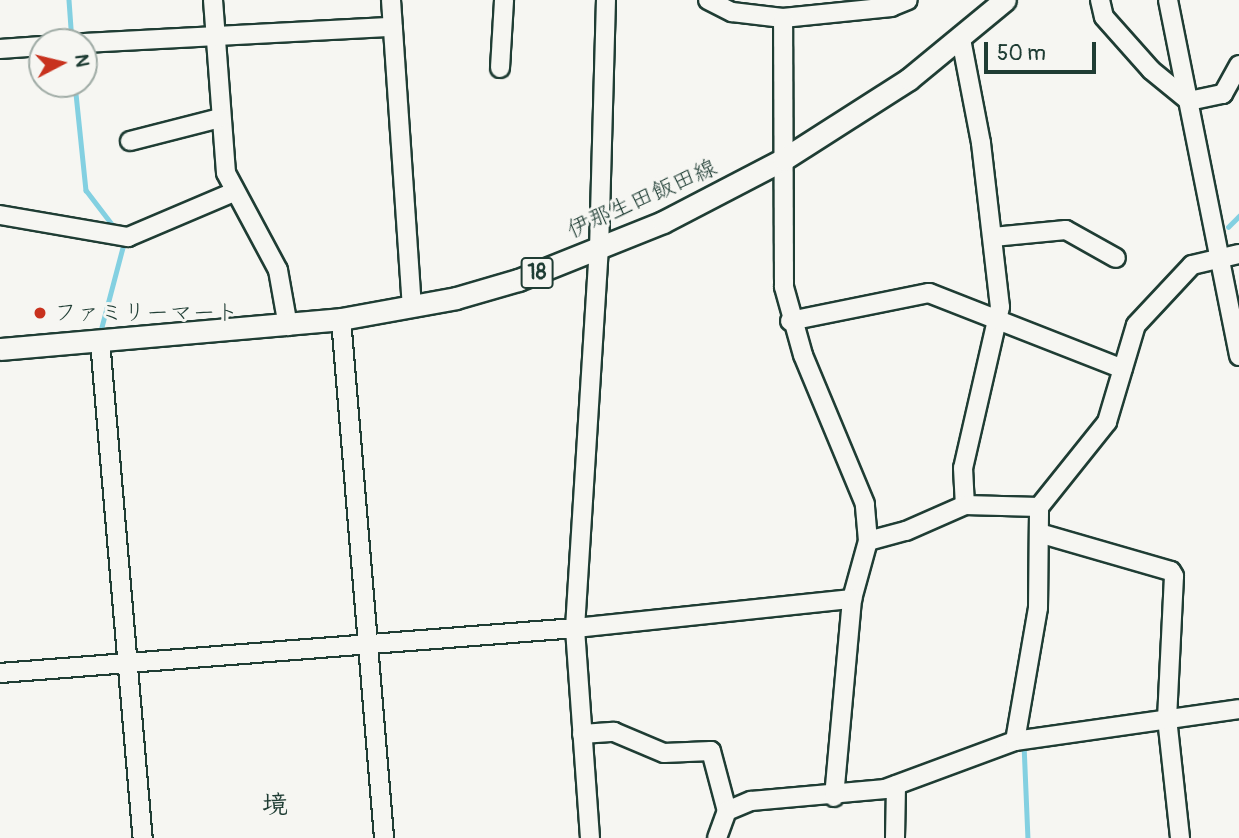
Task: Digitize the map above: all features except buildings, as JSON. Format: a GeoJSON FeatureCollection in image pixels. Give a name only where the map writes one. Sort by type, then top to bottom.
{"type":"FeatureCollection","features":[{"type":"Feature","properties":{"kind":"main road","name":"伊那生田飯田線"},"geometry":{"type":"LineString","coordinates":[[0,349],[288,326],[341,319],[412,306],[518,280],[598,250],[784,159],[909,79],[961,39],[1004,0]]}},
{"type":"Feature","properties":{"kind":"street"},"geometry":{"type":"LineString","coordinates":[[213,0],[226,173],[278,270],[288,326]]}},
{"type":"Feature","properties":{"kind":"street"},"geometry":{"type":"LineString","coordinates":[[391,0],[412,306]]}},
{"type":"Feature","properties":{"kind":"street"},"geometry":{"type":"LineString","coordinates":[[500,68],[504,0]]}},
{"type":"Feature","properties":{"kind":"street"},"geometry":{"type":"LineString","coordinates":[[590,838],[575,628],[598,250],[606,0]]}},
{"type":"Feature","properties":{"kind":"street"},"geometry":{"type":"LineString","coordinates":[[711,1],[732,12],[783,18],[891,7],[908,0]]}},
{"type":"Feature","properties":{"kind":"street"},"geometry":{"type":"LineString","coordinates":[[1100,0],[1104,17],[1151,70],[1189,101]]}},
{"type":"Feature","properties":{"kind":"street"},"geometry":{"type":"LineString","coordinates":[[1168,0],[1189,101],[1230,256],[1239,356]]}},
{"type":"Feature","properties":{"kind":"street"},"geometry":{"type":"LineString","coordinates":[[783,18],[784,287],[790,321],[856,475],[865,504],[868,541],[852,599],[834,797]]}},
{"type":"Feature","properties":{"kind":"street"},"geometry":{"type":"LineString","coordinates":[[98,42],[393,27]]}},
{"type":"Feature","properties":{"kind":"street"},"geometry":{"type":"LineString","coordinates":[[961,39],[993,237],[998,317],[963,468],[965,505]]}},
{"type":"Feature","properties":{"kind":"street"},"geometry":{"type":"LineString","coordinates":[[0,49],[28,47]]}},
{"type":"Feature","properties":{"kind":"street"},"geometry":{"type":"LineString","coordinates":[[1189,101],[1223,94],[1239,65]]}},
{"type":"Feature","properties":{"kind":"street"},"geometry":{"type":"LineString","coordinates":[[130,141],[220,118]]}},
{"type":"Feature","properties":{"kind":"street"},"geometry":{"type":"LineString","coordinates":[[0,215],[125,237],[234,192]]}},
{"type":"Feature","properties":{"kind":"street"},"geometry":{"type":"LineString","coordinates":[[993,237],[1066,230],[1116,258]]}},
{"type":"Feature","properties":{"kind":"street"},"geometry":{"type":"LineString","coordinates":[[1022,740],[1044,535],[1040,507],[1107,422],[1136,325],[1192,265],[1230,256]]}},
{"type":"Feature","properties":{"kind":"street"},"geometry":{"type":"LineString","coordinates":[[790,321],[929,293],[998,317],[1123,369]]}},
{"type":"Feature","properties":{"kind":"street"},"geometry":{"type":"LineString","coordinates":[[341,319],[384,838]]}},
{"type":"Feature","properties":{"kind":"street"},"geometry":{"type":"LineString","coordinates":[[100,341],[123,664],[143,838]]}},
{"type":"Feature","properties":{"kind":"street"},"geometry":{"type":"LineString","coordinates":[[868,541],[906,531],[965,505],[1040,507]]}},
{"type":"Feature","properties":{"kind":"street"},"geometry":{"type":"LineString","coordinates":[[1044,535],[1171,571],[1174,576],[1167,718],[1180,838]]}},
{"type":"Feature","properties":{"kind":"street"},"geometry":{"type":"LineString","coordinates":[[0,673],[575,628],[852,599]]}},
{"type":"Feature","properties":{"kind":"street"},"geometry":{"type":"LineString","coordinates":[[727,811],[751,801],[834,797],[896,785],[1022,740],[1239,709]]}},
{"type":"Feature","properties":{"kind":"street"},"geometry":{"type":"LineString","coordinates":[[582,734],[614,732],[664,753],[711,751],[727,811],[717,838]]}},
{"type":"Feature","properties":{"kind":"street"},"geometry":{"type":"LineString","coordinates":[[895,838],[896,785]]}},
{"type":"Feature","properties":{"kind":"waterway"},"geometry":{"type":"LineString","coordinates":[[69,0],[71,28]]}},
{"type":"Feature","properties":{"kind":"waterway"},"geometry":{"type":"LineString","coordinates":[[76,98],[86,190],[115,228]]}},
{"type":"Feature","properties":{"kind":"waterway"},"geometry":{"type":"LineString","coordinates":[[1228,227],[1239,216]]}},
{"type":"Feature","properties":{"kind":"waterway"},"geometry":{"type":"LineString","coordinates":[[101,329],[124,242]]}},
{"type":"Feature","properties":{"kind":"waterway"},"geometry":{"type":"LineString","coordinates":[[1159,313],[1193,276]]}},
{"type":"Feature","properties":{"kind":"waterway"},"geometry":{"type":"LineString","coordinates":[[1024,744],[1028,838]]}},
{"type":"Feature","properties":{"kind":"waterway"},"geometry":{"type":"LineString","coordinates":[[133,825],[134,838]]}},
{"type":"Feature","properties":{"kind":"place","name":"ファミリーマート"},"geometry":{"type":"Point","coordinates":[40,313]}},
{"type":"Feature","properties":{"kind":"district","name":"境"},"geometry":{"type":"Point","coordinates":[275,806]}}]}
